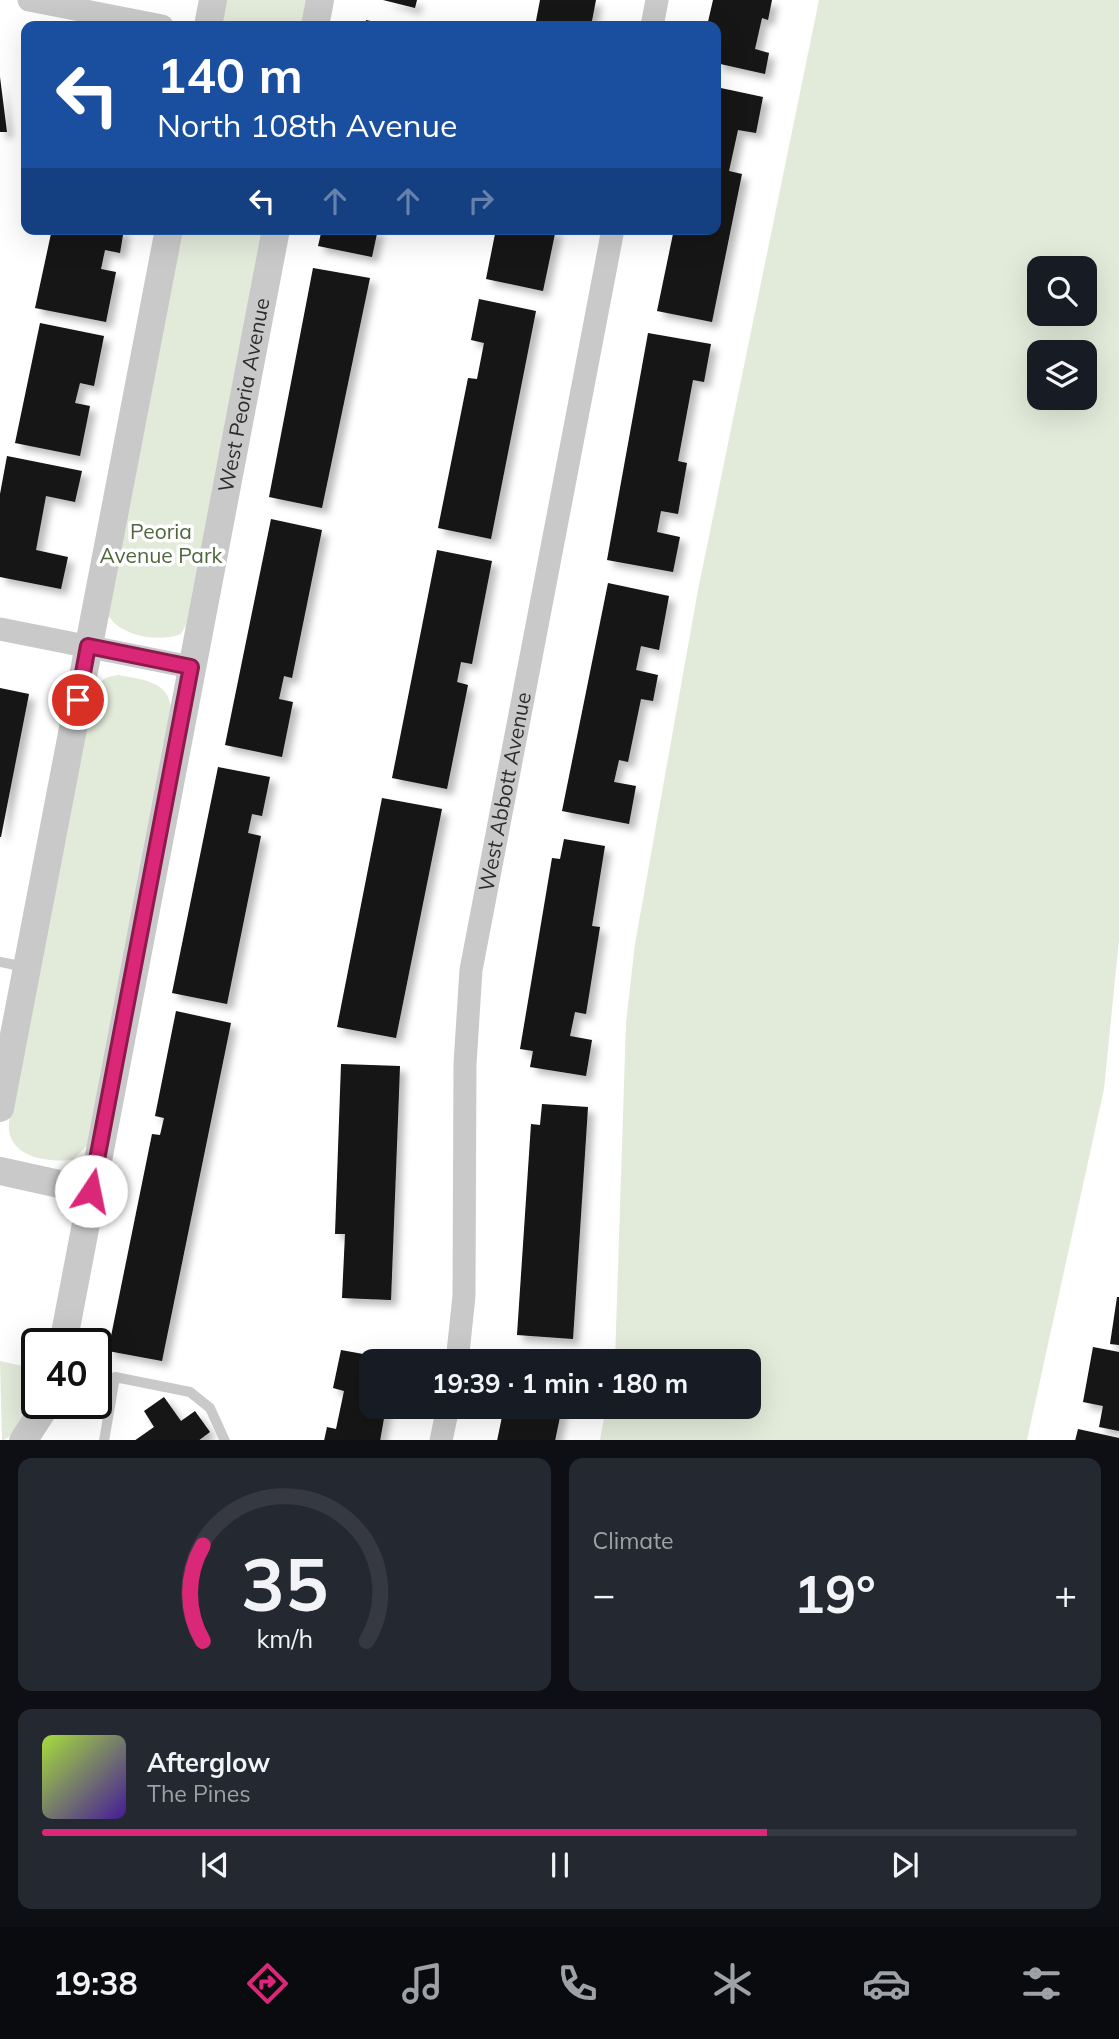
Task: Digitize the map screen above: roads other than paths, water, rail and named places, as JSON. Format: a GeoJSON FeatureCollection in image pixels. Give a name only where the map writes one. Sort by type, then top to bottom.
{"type":"FeatureCollection","features":[{"type":"Feature","properties":{"kind":"street"},"geometry":{"type":"LineString","coordinates":[[29,0],[136,21]]}},
{"type":"Feature","properties":{"kind":"street"},"geometry":{"type":"LineString","coordinates":[[209,21],[213,0]]}},
{"type":"Feature","properties":{"kind":"street"},"geometry":{"type":"LineString","coordinates":[[316,21],[320,0]]}},
{"type":"Feature","properties":{"kind":"street"},"geometry":{"type":"LineString","coordinates":[[653,21],[657,0]]}},
{"type":"Feature","properties":{"kind":"street"},"geometry":{"type":"LineString","coordinates":[[1,1096],[168,235]]}},
{"type":"Feature","properties":{"kind":"street","name":"West Peoria Avenue"},"geometry":{"type":"LineString","coordinates":[[66,1328],[275,235]]}},
{"type":"Feature","properties":{"kind":"street","name":"West Abbott Avenue"},"geometry":{"type":"LineString","coordinates":[[458,1349],[466,1255],[465,1053],[471,970],[612,235]]}},
{"type":"Feature","properties":{"kind":"street"},"geometry":{"type":"LineString","coordinates":[[0,629],[191,667]]}},
{"type":"Feature","properties":{"kind":"street"},"geometry":{"type":"LineString","coordinates":[[0,1171],[91,1191]]}},
{"type":"Feature","properties":{"kind":"street"},"geometry":{"type":"LineString","coordinates":[[23,1440],[37,1419]]}},
{"type":"Feature","properties":{"kind":"street"},"geometry":{"type":"LineString","coordinates":[[442,1440],[446,1419]]}},
{"type":"Feature","properties":{"kind":"lane"},"geometry":{"type":"LineString","coordinates":[[0,962],[27,968]]}},
{"type":"Feature","properties":{"kind":"lane"},"geometry":{"type":"LineString","coordinates":[[104,1440],[115,1377],[190,1392],[210,1408],[225,1440]]}},
{"type":"Feature","properties":{"kind":"park label","name":"Peoria Avenue Park"},"geometry":{"type":"Point","coordinates":[161,544]}}]}
